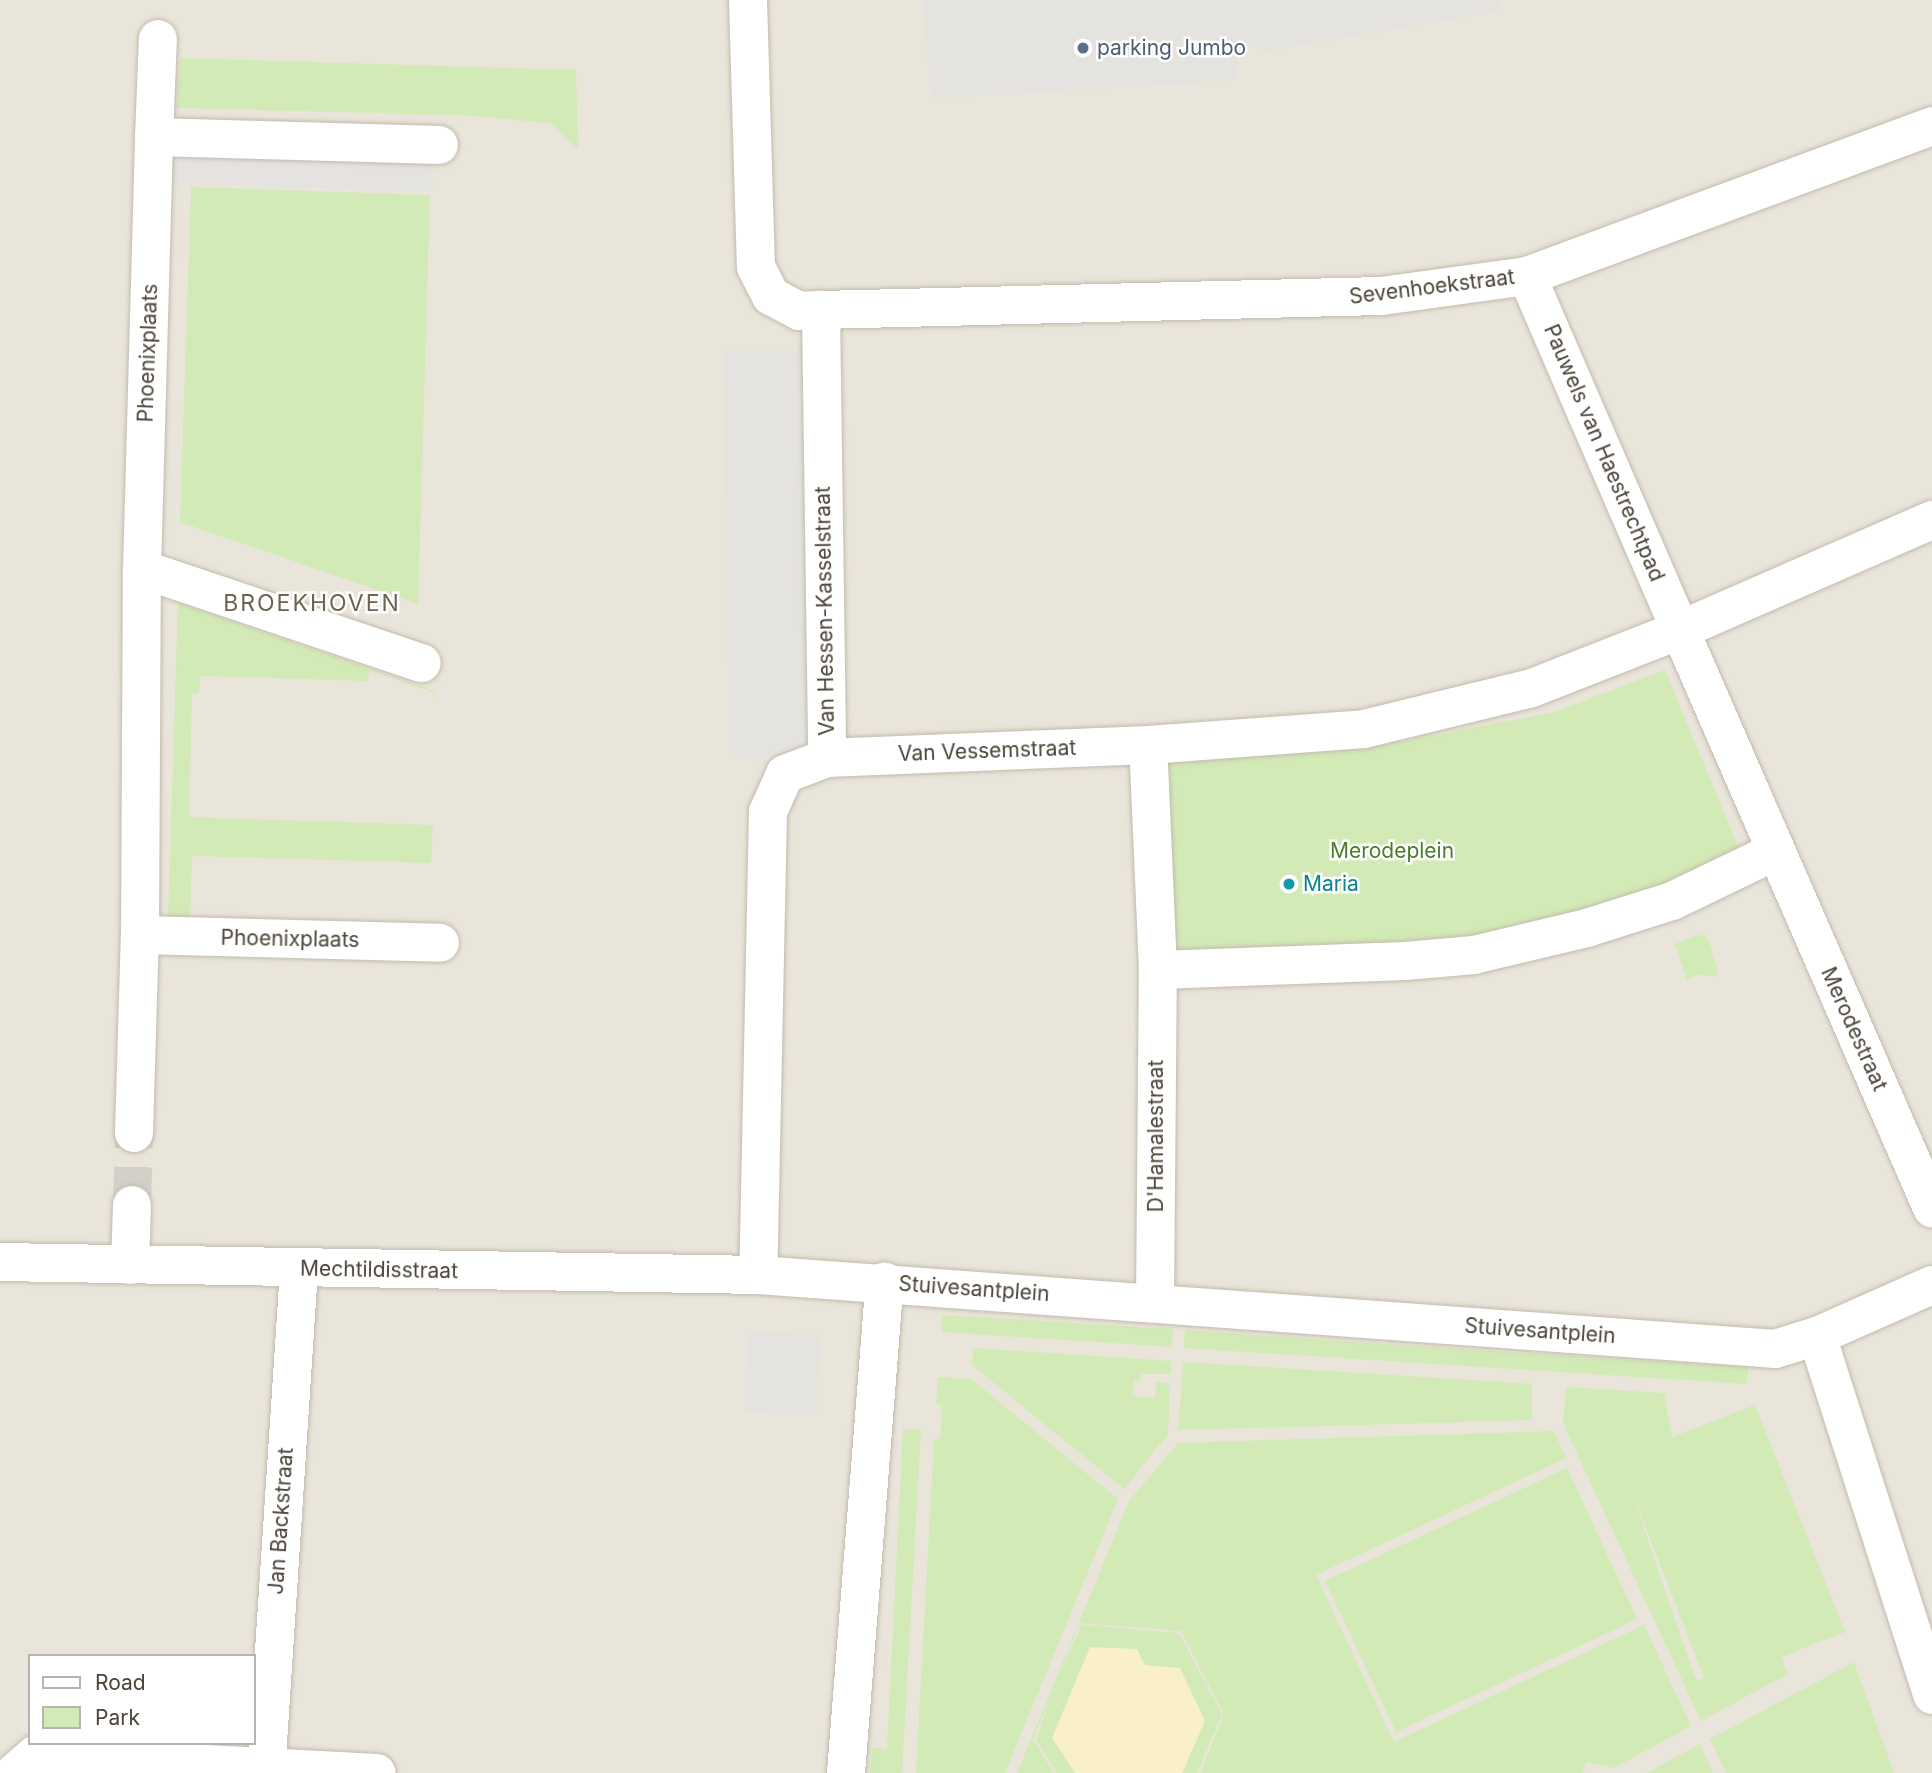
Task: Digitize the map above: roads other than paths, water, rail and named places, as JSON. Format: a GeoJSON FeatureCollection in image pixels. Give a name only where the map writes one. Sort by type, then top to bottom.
{"type":"FeatureCollection","features":[{"type":"Feature","properties":{"kind":"street"},"geometry":{"type":"LineString","coordinates":[[748,0],[756,267],[771,296],[799,311],[821,310]]}},
{"type":"Feature","properties":{"kind":"street","name":"Phoenixplaats"},"geometry":{"type":"LineString","coordinates":[[134,1133],[140,935],[142,569],[158,39]]}},
{"type":"Feature","properties":{"kind":"street","name":"Sevenhoekstraat"},"geometry":{"type":"LineString","coordinates":[[821,310],[1381,296],[1527,276],[1932,126]]}},
{"type":"Feature","properties":{"kind":"street"},"geometry":{"type":"LineString","coordinates":[[154,137],[439,145]]}},
{"type":"Feature","properties":{"kind":"street","name":"Pauwels van Haestrechtpad"},"geometry":{"type":"LineString","coordinates":[[1527,276],[1680,630]]}},
{"type":"Feature","properties":{"kind":"street","name":"Van Hessen-Kasselstraat"},"geometry":{"type":"LineString","coordinates":[[758,1275],[768,812],[785,774],[827,758],[821,310]]}},
{"type":"Feature","properties":{"kind":"street"},"geometry":{"type":"LineString","coordinates":[[1680,630],[1776,851],[1672,901],[1587,928],[1474,954],[1405,961],[1158,971],[1148,745],[1364,729],[1532,688],[1680,630],[1932,520]]}},
{"type":"Feature","properties":{"kind":"street"},"geometry":{"type":"LineString","coordinates":[[142,569],[422,663]]}},
{"type":"Feature","properties":{"kind":"street","name":"Van Vessemstraat"},"geometry":{"type":"LineString","coordinates":[[827,758],[1148,745]]}},
{"type":"Feature","properties":{"kind":"street","name":"Merodestraat"},"geometry":{"type":"LineString","coordinates":[[1776,851],[1932,1208]]}},
{"type":"Feature","properties":{"kind":"street","name":"Phoenixplaats"},"geometry":{"type":"LineString","coordinates":[[140,935],[440,943]]}},
{"type":"Feature","properties":{"kind":"street","name":"D'Hamalestraat"},"geometry":{"type":"LineString","coordinates":[[1155,1302],[1158,971]]}},
{"type":"Feature","properties":{"kind":"street"},"geometry":{"type":"LineString","coordinates":[[130,1265],[132,1205]]}},
{"type":"Feature","properties":{"kind":"street","name":"Mechtildisstraat"},"geometry":{"type":"LineString","coordinates":[[0,1262],[758,1275]]}},
{"type":"Feature","properties":{"kind":"street","name":"Jan Backstraat"},"geometry":{"type":"LineString","coordinates":[[266,1770],[299,1269]]}},
{"type":"Feature","properties":{"kind":"street","name":"Stuivesantplein"},"geometry":{"type":"LineString","coordinates":[[758,1275],[885,1282],[1775,1349],[1817,1336],[1932,1286]]}},
{"type":"Feature","properties":{"kind":"street","name":"Stuivesantplein"},"geometry":{"type":"LineString","coordinates":[[846,1773],[885,1282]]}},
{"type":"Feature","properties":{"kind":"street"},"geometry":{"type":"LineString","coordinates":[[1817,1336],[1932,1695]]}},
{"type":"Feature","properties":{"kind":"street"},"geometry":{"type":"LineString","coordinates":[[14,1773],[35,1755],[266,1770],[377,1773]]}},
{"type":"Feature","properties":{"kind":"tunnel"},"geometry":{"type":"LineString","coordinates":[[132,1205],[134,1133]]}},
{"type":"Feature","properties":{"kind":"place","name":"parking Jumbo"},"geometry":{"type":"Point","coordinates":[1083,48]}},
{"type":"Feature","properties":{"kind":"place","name":"Maria"},"geometry":{"type":"Point","coordinates":[1289,884]}},
{"type":"Feature","properties":{"kind":"district","name":"BROEKHOVEN"},"geometry":{"type":"Point","coordinates":[312,603]}},
{"type":"Feature","properties":{"kind":"park label","name":"Merodeplein"},"geometry":{"type":"Point","coordinates":[1392,851]}}]}
